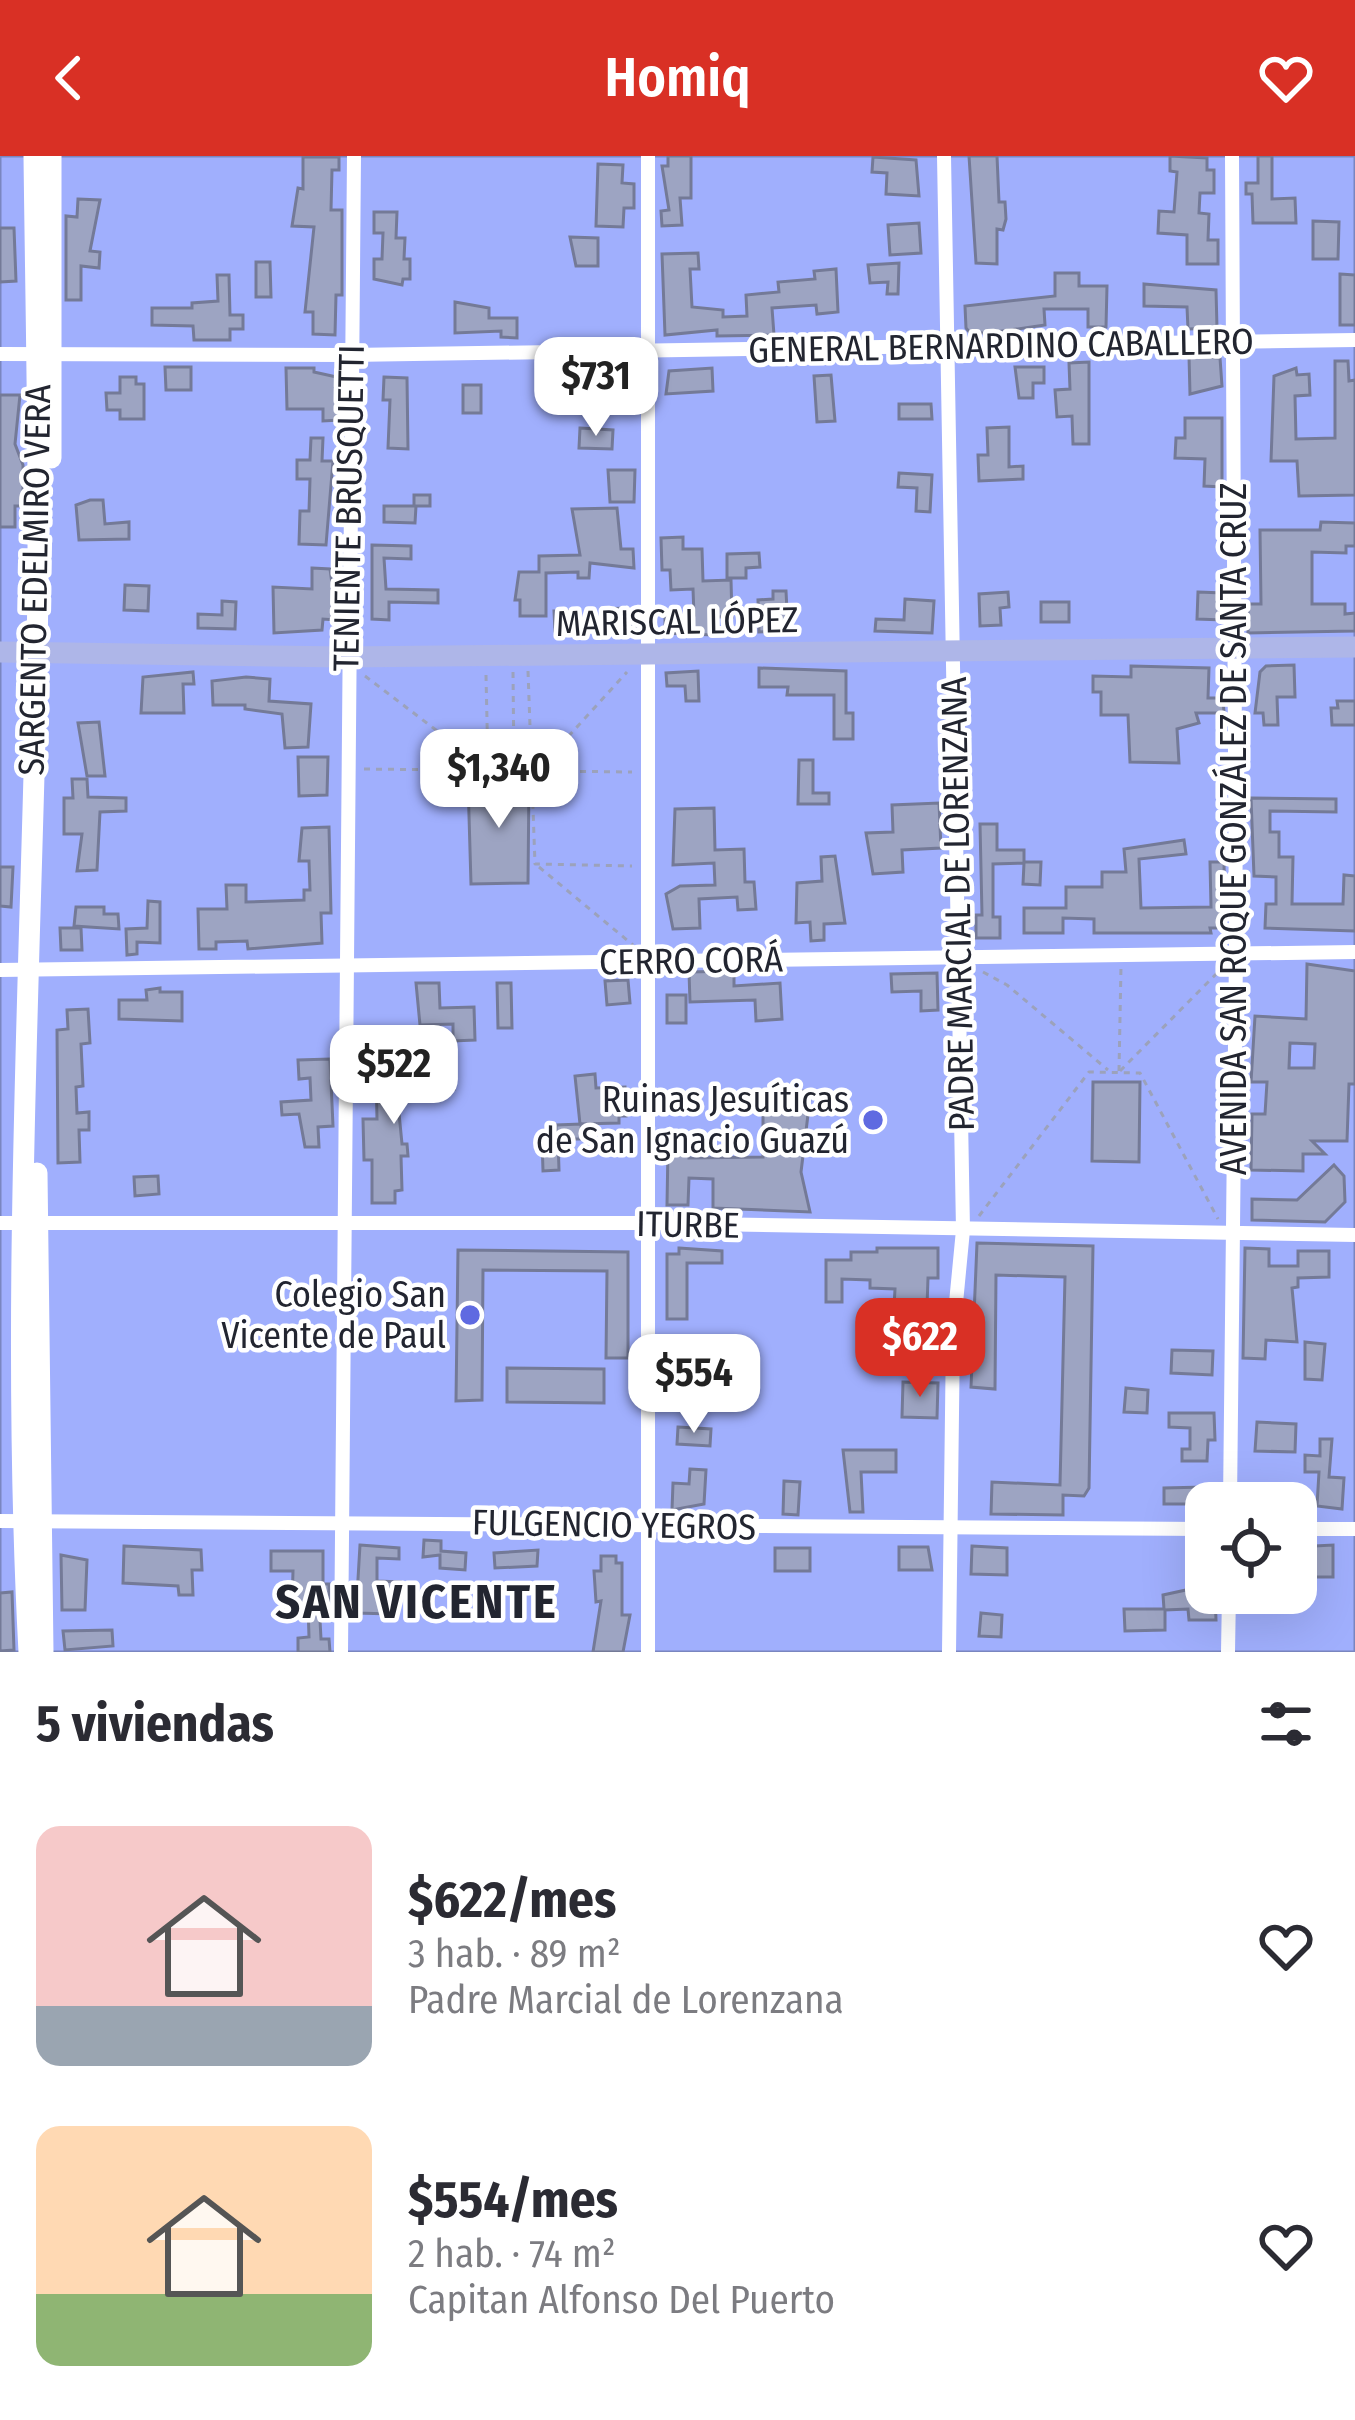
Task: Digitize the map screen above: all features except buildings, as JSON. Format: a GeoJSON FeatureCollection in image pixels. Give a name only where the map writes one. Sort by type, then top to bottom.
{"type":"FeatureCollection","features":[{"type":"Feature","properties":{"kind":"main road","name":"MARISCAL LÓPEZ"},"geometry":{"type":"LineString","coordinates":[[0,652],[351,663],[638,662],[951,650],[1355,647]]}},
{"type":"Feature","properties":{"kind":"street","name":"SARGENTO EDELMIRO VERA"},"geometry":{"type":"LineString","coordinates":[[34,156],[44,356]]}},
{"type":"Feature","properties":{"kind":"street","name":"SARGENTO EDELMIRO VERA"},"geometry":{"type":"LineString","coordinates":[[28,1652],[20,1521],[19,1224],[43,652],[44,356],[51,156]]}},
{"type":"Feature","properties":{"kind":"street","name":"TENIENTE BRUSQUETTI"},"geometry":{"type":"LineString","coordinates":[[341,1652],[353,156]]}},
{"type":"Feature","properties":{"kind":"street"},"geometry":{"type":"LineString","coordinates":[[648,156],[650,351],[638,662],[647,961],[648,1652]]}},
{"type":"Feature","properties":{"kind":"street","name":"PADRE MARCIAL DE LORENZANA"},"geometry":{"type":"LineString","coordinates":[[944,156],[963,1230],[953,1334],[949,1652]]}},
{"type":"Feature","properties":{"kind":"street","name":"AVENIDA SAN ROQUE GONZÁLEZ DE SANTA CRUZ"},"geometry":{"type":"LineString","coordinates":[[1230,1482],[1236,952],[1232,156]]}},
{"type":"Feature","properties":{"kind":"street","name":"GENERAL BERNARDINO CABALLERO"},"geometry":{"type":"LineString","coordinates":[[0,354],[350,355],[1355,340]]}},
{"type":"Feature","properties":{"kind":"street","name":"CERRO CORÁ"},"geometry":{"type":"LineString","coordinates":[[0,970],[1355,952]]}},
{"type":"Feature","properties":{"kind":"street","name":"ITURBE"},"geometry":{"type":"LineString","coordinates":[[19,1224],[649,1222],[1355,1235]]}},
{"type":"Feature","properties":{"kind":"street","name":"SARGENTO EDELMIRO VERA"},"geometry":{"type":"LineString","coordinates":[[20,1521],[44,1652]]}},
{"type":"Feature","properties":{"kind":"street","name":"FULGENCIO YEGROS"},"geometry":{"type":"LineString","coordinates":[[20,1521],[1185,1529]]}},
{"type":"Feature","properties":{"kind":"street"},"geometry":{"type":"LineString","coordinates":[[1317,1529],[1355,1529]]}},
{"type":"Feature","properties":{"kind":"street"},"geometry":{"type":"LineString","coordinates":[[1228,1652],[1229,1614]]}},
{"type":"Feature","properties":{"kind":"path"},"geometry":{"type":"LineString","coordinates":[[535,773],[638,662]]}},
{"type":"Feature","properties":{"kind":"path"},"geometry":{"type":"LineString","coordinates":[[351,663],[488,769]]}},
{"type":"Feature","properties":{"kind":"path"},"geometry":{"type":"LineString","coordinates":[[485,670],[488,769]]}},
{"type":"Feature","properties":{"kind":"path"},"geometry":{"type":"LineString","coordinates":[[513,670],[514,770]]}},
{"type":"Feature","properties":{"kind":"path"},"geometry":{"type":"LineString","coordinates":[[528,671],[536,864],[635,946]]}},
{"type":"Feature","properties":{"kind":"path"},"geometry":{"type":"LineString","coordinates":[[356,770],[632,772]]}},
{"type":"Feature","properties":{"kind":"path"},"geometry":{"type":"LineString","coordinates":[[536,864],[634,866]]}},
{"type":"Feature","properties":{"kind":"path"},"geometry":{"type":"LineString","coordinates":[[1119,1072],[1120,954]]}},
{"type":"Feature","properties":{"kind":"path"},"geometry":{"type":"LineString","coordinates":[[1119,1072],[1223,967]]}},
{"type":"Feature","properties":{"kind":"path"},"geometry":{"type":"LineString","coordinates":[[982,971],[1007,985],[1111,1072]]}},
{"type":"Feature","properties":{"kind":"path"},"geometry":{"type":"LineString","coordinates":[[978,1217],[1089,1072],[1119,1072],[1141,1073],[1149,1084],[1219,1220]]}},
{"type":"Feature","properties":{"kind":"water"},"geometry":{"type":"Polygon","coordinates":[[[0,156],[1355,156],[1355,1652],[0,1652],[0,156]]]}},
{"type":"Feature","properties":{"kind":"place","name":"Ruinas Jesuíticas de San Ignacio Guazú"},"geometry":{"type":"Point","coordinates":[873,1120]}},
{"type":"Feature","properties":{"kind":"place","name":"Colegio San Vicente de Paul"},"geometry":{"type":"Point","coordinates":[470,1315]}},
{"type":"Feature","properties":{"kind":"district","name":"SAN VICENTE"},"geometry":{"type":"Point","coordinates":[417,1601]}}]}
